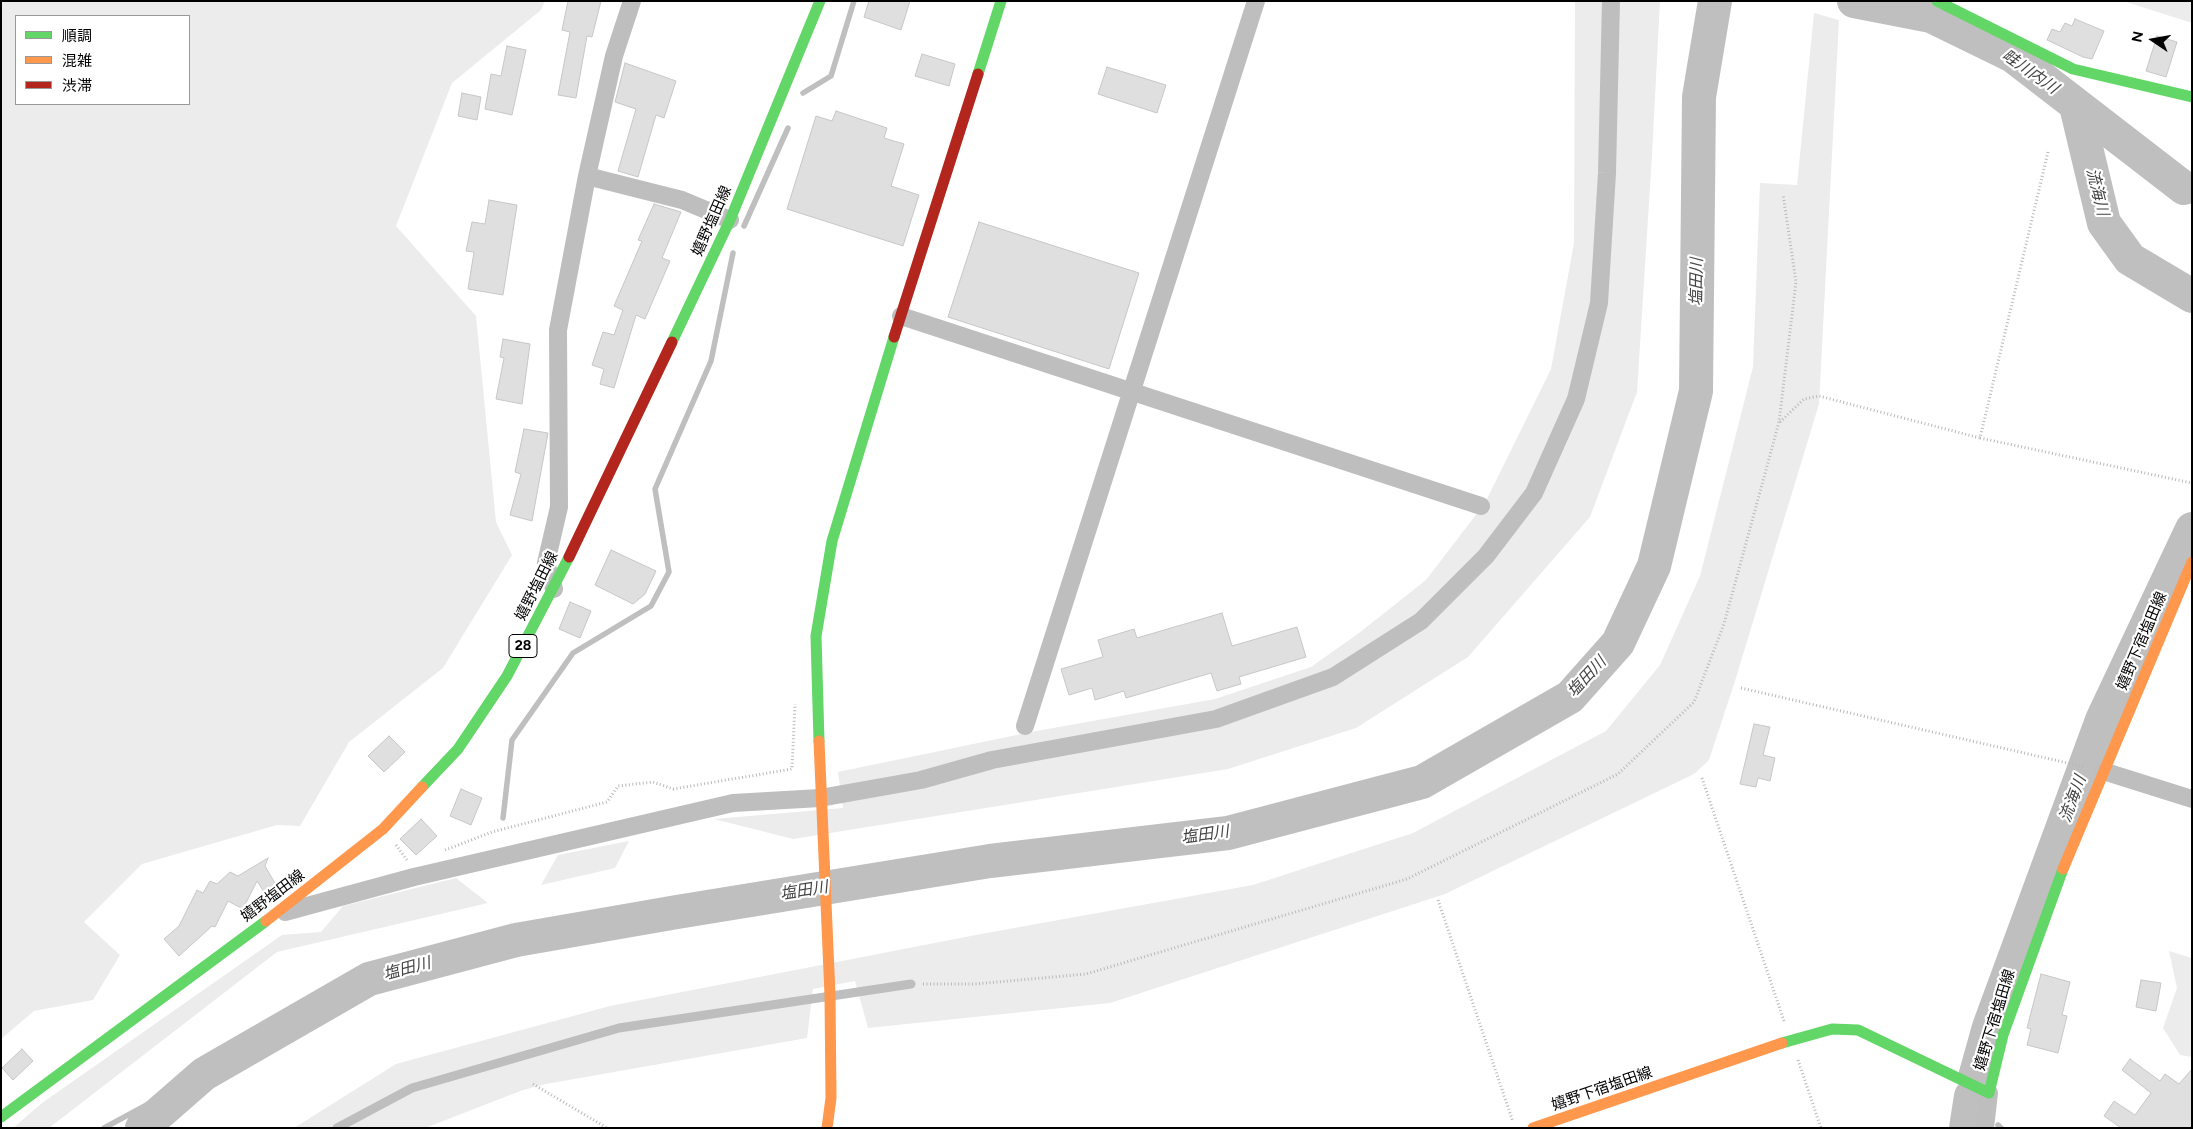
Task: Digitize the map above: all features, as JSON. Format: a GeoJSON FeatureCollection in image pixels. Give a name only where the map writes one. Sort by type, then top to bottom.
{"type":"FeatureCollection","features":[{"type":"Feature","properties":{"kind":"main road","name":"嬉野塩田線"},"geometry":{"type":"LineString","coordinates":[[1,1117],[275,914],[384,829],[458,748],[507,676],[554,589],[730,220],[820,1]]}},
{"type":"Feature","properties":{"kind":"main road"},"geometry":{"type":"LineString","coordinates":[[827,1128],[831,1098],[830,996],[820,798],[816,636],[830,550],[900,316],[1001,1]]}},
{"type":"Feature","properties":{"kind":"main road"},"geometry":{"type":"LineString","coordinates":[[1937,1],[2073,69],[2192,97]]}},
{"type":"Feature","properties":{"kind":"main road","name":"嬉野下宿塩田線"},"geometry":{"type":"LineString","coordinates":[[1533,1128],[1791,1040],[1832,1029],[1858,1030],[1989,1093],[2003,1035],[2029,960],[2103,771],[2192,562]]}},
{"type":"Feature","properties":{"kind":"street"},"geometry":{"type":"LineString","coordinates":[[554,589],[546,563],[559,507],[558,330],[587,176],[614,56],[632,1]]}},
{"type":"Feature","properties":{"kind":"street"},"geometry":{"type":"LineString","coordinates":[[1025,726],[1256,1]]}},
{"type":"Feature","properties":{"kind":"street"},"geometry":{"type":"LineString","coordinates":[[275,914],[414,877],[733,803],[820,798],[921,780],[992,760],[1216,719],[1333,677],[1420,621],[1486,556],[1534,493],[1576,399],[1599,302],[1607,173],[1611,1]]}},
{"type":"Feature","properties":{"kind":"street"},"geometry":{"type":"LineString","coordinates":[[587,176],[682,200],[730,220]]}},
{"type":"Feature","properties":{"kind":"street"},"geometry":{"type":"LineString","coordinates":[[900,316],[1481,506]]}},
{"type":"Feature","properties":{"kind":"street"},"geometry":{"type":"LineString","coordinates":[[2103,771],[2192,799]]}},
{"type":"Feature","properties":{"kind":"street"},"geometry":{"type":"LineString","coordinates":[[1985,1128],[1989,1093]]}},
{"type":"Feature","properties":{"kind":"lane"},"geometry":{"type":"LineString","coordinates":[[336,1128],[412,1088],[619,1028],[911,984]]}},
{"type":"Feature","properties":{"kind":"path"},"geometry":{"type":"LineString","coordinates":[[1980,438],[2048,152]]}},
{"type":"Feature","properties":{"kind":"path"},"geometry":{"type":"LineString","coordinates":[[911,984],[975,984],[1086,974],[1388,885],[1407,879],[1618,774],[1694,702],[1724,624],[1779,422],[1796,282],[1783,194]]}},
{"type":"Feature","properties":{"kind":"path"},"geometry":{"type":"LineString","coordinates":[[1779,422],[1804,399],[1819,396],[1980,438],[2192,483]]}},
{"type":"Feature","properties":{"kind":"path"},"geometry":{"type":"LineString","coordinates":[[1741,688],[2072,764]]}},
{"type":"Feature","properties":{"kind":"path"},"geometry":{"type":"LineString","coordinates":[[437,853],[492,832],[607,802],[618,786],[653,782],[673,789],[792,769],[795,700]]}},
{"type":"Feature","properties":{"kind":"path"},"geometry":{"type":"LineString","coordinates":[[1702,778],[1821,1128]]}},
{"type":"Feature","properties":{"kind":"path"},"geometry":{"type":"LineString","coordinates":[[384,829],[410,863]]}},
{"type":"Feature","properties":{"kind":"path"},"geometry":{"type":"LineString","coordinates":[[1438,900],[1514,1128]]}},
{"type":"Feature","properties":{"kind":"path"},"geometry":{"type":"LineString","coordinates":[[533,1084],[607,1128]]}},
{"type":"Feature","properties":{"kind":"shaded area"},"geometry":{"type":"Polygon","coordinates":[[[1,1],[545,1],[541,10],[452,83],[396,226],[476,316],[496,522],[512,555],[443,668],[349,742],[300,826],[277,825],[142,864],[84,922],[120,955],[93,1000],[34,1011],[1,1039],[1,1]]]}},
{"type":"Feature","properties":{"kind":"shaded area"},"geometry":{"type":"Polygon","coordinates":[[[1575,1],[1660,1],[1637,392],[1590,517],[1468,657],[1356,728],[1228,769],[793,839],[714,819],[843,808],[838,772],[1031,732],[1215,699],[1311,667],[1359,633],[1426,580],[1485,503],[1551,369],[1574,243],[1575,1]]]}},
{"type":"Feature","properties":{"kind":"shaded area"},"geometry":{"type":"Polygon","coordinates":[[[2123,1],[2192,1],[2192,23],[2123,1]]]}},
{"type":"Feature","properties":{"kind":"shaded area"},"geometry":{"type":"Polygon","coordinates":[[[1814,13],[1839,20],[1819,404],[1735,681],[1709,760],[1694,774],[1445,894],[1110,1003],[868,1028],[855,981],[813,989],[807,1038],[546,1084],[523,1090],[425,1128],[294,1128],[396,1064],[610,1006],[981,934],[1253,885],[1413,833],[1606,731],[1660,665],[1700,576],[1753,367],[1760,183],[1797,185],[1814,13]]]}},
{"type":"Feature","properties":{"kind":"shaded area"},"geometry":{"type":"Polygon","coordinates":[[[629,841],[615,868],[541,885],[558,855],[629,841]]]}},
{"type":"Feature","properties":{"kind":"shaded area"},"geometry":{"type":"Polygon","coordinates":[[[456,878],[488,903],[277,952],[49,1128],[13,1128],[42,1103],[282,935],[321,932],[343,906],[456,878]]]}},
{"type":"Feature","properties":{"kind":"shaded area"},"geometry":{"type":"Polygon","coordinates":[[[2169,951],[2192,958],[2192,1057],[2180,1055],[2163,1028],[2177,988],[2169,951]]]}},
{"type":"Feature","properties":{"kind":"building"},"geometry":{"type":"Polygon","coordinates":[[[568,1],[601,1],[592,37],[587,36],[576,98],[558,95],[570,32],[562,30],[568,1]]]}},
{"type":"Feature","properties":{"kind":"building"},"geometry":{"type":"Polygon","coordinates":[[[869,1],[910,1],[901,30],[864,17],[869,1]]]}},
{"type":"Feature","properties":{"kind":"building"},"geometry":{"type":"Polygon","coordinates":[[[2075,19],[2104,31],[2092,59],[2083,57],[2047,40],[2052,29],[2060,32],[2065,23],[2072,26],[2075,19]]]}},
{"type":"Feature","properties":{"kind":"building"},"geometry":{"type":"Polygon","coordinates":[[[2157,36],[2177,42],[2166,77],[2146,71],[2157,36]]]}},
{"type":"Feature","properties":{"kind":"building"},"geometry":{"type":"Polygon","coordinates":[[[507,46],[526,50],[512,115],[485,109],[491,74],[501,76],[507,46]]]}},
{"type":"Feature","properties":{"kind":"building"},"geometry":{"type":"Polygon","coordinates":[[[922,54],[955,64],[949,86],[915,76],[922,54]]]}},
{"type":"Feature","properties":{"kind":"building"},"geometry":{"type":"Polygon","coordinates":[[[625,63],[676,81],[664,118],[656,115],[638,177],[618,171],[636,109],[615,102],[625,63]]]}},
{"type":"Feature","properties":{"kind":"building"},"geometry":{"type":"Polygon","coordinates":[[[1107,67],[1166,85],[1157,113],[1098,94],[1107,67]]]}},
{"type":"Feature","properties":{"kind":"building"},"geometry":{"type":"Polygon","coordinates":[[[462,93],[481,97],[477,120],[458,116],[462,93]]]}},
{"type":"Feature","properties":{"kind":"building"},"geometry":{"type":"Polygon","coordinates":[[[836,111],[887,128],[884,138],[904,144],[891,186],[919,195],[903,246],[787,209],[816,116],[832,121],[836,111]]]}},
{"type":"Feature","properties":{"kind":"building"},"geometry":{"type":"Polygon","coordinates":[[[489,200],[517,205],[503,295],[468,289],[474,252],[466,251],[472,222],[485,224],[489,200]]]}},
{"type":"Feature","properties":{"kind":"building"},"geometry":{"type":"Polygon","coordinates":[[[654,204],[681,212],[662,258],[670,261],[645,319],[636,315],[614,388],[600,384],[604,369],[592,365],[603,332],[614,335],[623,310],[614,306],[642,241],[638,240],[654,204]]]}},
{"type":"Feature","properties":{"kind":"building"},"geometry":{"type":"Polygon","coordinates":[[[979,222],[1139,273],[1109,369],[948,317],[979,222]]]}},
{"type":"Feature","properties":{"kind":"building"},"geometry":{"type":"Polygon","coordinates":[[[503,339],[530,344],[522,404],[496,399],[504,358],[500,357],[503,339]]]}},
{"type":"Feature","properties":{"kind":"building"},"geometry":{"type":"Polygon","coordinates":[[[524,429],[548,433],[532,521],[510,515],[521,474],[515,472],[524,429]]]}},
{"type":"Feature","properties":{"kind":"building"},"geometry":{"type":"Polygon","coordinates":[[[611,550],[656,571],[645,594],[633,604],[595,585],[611,550]]]}},
{"type":"Feature","properties":{"kind":"building"},"geometry":{"type":"Polygon","coordinates":[[[570,602],[591,611],[580,638],[559,629],[570,602]]]}},
{"type":"Feature","properties":{"kind":"building"},"geometry":{"type":"Polygon","coordinates":[[[1222,613],[1232,646],[1297,627],[1306,657],[1239,677],[1241,684],[1217,691],[1211,673],[1126,698],[1124,691],[1095,700],[1092,688],[1069,695],[1061,669],[1103,657],[1098,640],[1134,629],[1137,638],[1222,613]]]}},
{"type":"Feature","properties":{"kind":"building"},"geometry":{"type":"Polygon","coordinates":[[[1754,724],[1770,727],[1763,755],[1775,758],[1770,781],[1758,778],[1756,787],[1740,784],[1754,724]]]}},
{"type":"Feature","properties":{"kind":"building"},"geometry":{"type":"Polygon","coordinates":[[[389,736],[405,752],[384,772],[368,756],[389,736]]]}},
{"type":"Feature","properties":{"kind":"building"},"geometry":{"type":"Polygon","coordinates":[[[461,789],[482,798],[471,825],[450,816],[461,789]]]}},
{"type":"Feature","properties":{"kind":"building"},"geometry":{"type":"Polygon","coordinates":[[[421,819],[437,836],[416,855],[400,839],[421,819]]]}},
{"type":"Feature","properties":{"kind":"building"},"geometry":{"type":"Polygon","coordinates":[[[268,858],[265,866],[276,885],[264,892],[257,881],[243,909],[228,901],[215,927],[212,926],[179,956],[164,939],[179,926],[197,890],[203,893],[210,881],[217,884],[230,872],[238,876],[268,858]]]}},
{"type":"Feature","properties":{"kind":"building"},"geometry":{"type":"Polygon","coordinates":[[[2041,974],[2070,982],[2062,1015],[2067,1016],[2058,1053],[2027,1045],[2031,1029],[2027,1028],[2041,974]]]}},
{"type":"Feature","properties":{"kind":"building"},"geometry":{"type":"Polygon","coordinates":[[[2141,980],[2161,983],[2156,1011],[2136,1007],[2141,980]]]}},
{"type":"Feature","properties":{"kind":"building"},"geometry":{"type":"Polygon","coordinates":[[[22,1049],[33,1061],[13,1080],[2,1068],[22,1049]]]}},
{"type":"Feature","properties":{"kind":"building"},"geometry":{"type":"Polygon","coordinates":[[[2130,1059],[2160,1081],[2165,1074],[2179,1084],[2192,1069],[2192,1128],[2121,1128],[2104,1116],[2114,1101],[2135,1115],[2151,1093],[2122,1070],[2130,1059]]]}},
{"type":"Feature","properties":{"kind":"waterway"},"geometry":{"type":"LineString","coordinates":[[803,93],[831,76],[854,1]]}},
{"type":"Feature","properties":{"kind":"waterway","name":"塩田川"},"geometry":{"type":"LineString","coordinates":[[142,1128],[204,1074],[369,979],[516,940],[677,912],[990,861],[1228,833],[1422,782],[1570,697],[1618,643],[1654,566],[1696,391],[1699,97],[1715,1]]}},
{"type":"Feature","properties":{"kind":"waterway","name":"畦川内川"},"geometry":{"type":"LineString","coordinates":[[1854,1],[1931,16],[2013,56],[2184,188]]}},
{"type":"Feature","properties":{"kind":"waterway","name":"流海川"},"geometry":{"type":"LineString","coordinates":[[2076,106],[2104,223],[2130,259],[2192,296]]}},
{"type":"Feature","properties":{"kind":"waterway"},"geometry":{"type":"LineString","coordinates":[[744,226],[788,128]]}},
{"type":"Feature","properties":{"kind":"waterway"},"geometry":{"type":"LineString","coordinates":[[503,818],[512,740],[573,653],[651,606],[669,572],[655,489],[711,361],[733,253]]}},
{"type":"Feature","properties":{"kind":"waterway","name":"流海川"},"geometry":{"type":"LineString","coordinates":[[1975,1077],[1989,1027],[2102,720],[2192,529]]}},
{"type":"Feature","properties":{"kind":"waterway"},"geometry":{"type":"LineString","coordinates":[[104,1128],[204,1074]]}},
{"type":"Feature","properties":{"kind":"waterway","name":"流海川"},"geometry":{"type":"LineString","coordinates":[[1966,1128],[1971,1096]]}},
{"type":"Feature","properties":{"kind":"waterway","name":"流海川"},"geometry":{"type":"LineString","coordinates":[[1960,1128],[1967,1113]]}},
{"type":"Feature","properties":{"kind":"waterway"},"geometry":{"type":"LineString","coordinates":[[1998,1125],[2001,1128]]}},
{"type":"Feature","properties":{"kind":"traffic: fast"},"geometry":{"type":"LineString","coordinates":[[672,342],[730,220],[820,1]]}},
{"type":"Feature","properties":{"kind":"traffic: fast"},"geometry":{"type":"LineString","coordinates":[[978,74],[1001,1]]}},
{"type":"Feature","properties":{"kind":"traffic: fast"},"geometry":{"type":"LineString","coordinates":[[1937,1],[2073,69],[2192,97]]}},
{"type":"Feature","properties":{"kind":"traffic: fast"},"geometry":{"type":"LineString","coordinates":[[819,741],[816,636],[832,541],[894,337]]}},
{"type":"Feature","properties":{"kind":"traffic: fast"},"geometry":{"type":"LineString","coordinates":[[422,787],[458,749],[507,676],[569,557]]}},
{"type":"Feature","properties":{"kind":"traffic: fast"},"geometry":{"type":"LineString","coordinates":[[1782,1043],[1832,1029],[1858,1030],[1989,1093],[2003,1035],[2063,869]]}},
{"type":"Feature","properties":{"kind":"traffic: fast"},"geometry":{"type":"LineString","coordinates":[[1,1117],[266,921]]}},
{"type":"Feature","properties":{"kind":"traffic: slow"},"geometry":{"type":"LineString","coordinates":[[2063,869],[2192,562]]}},
{"type":"Feature","properties":{"kind":"traffic: slow"},"geometry":{"type":"LineString","coordinates":[[819,741],[830,995],[831,1098],[827,1128]]}},
{"type":"Feature","properties":{"kind":"traffic: slow"},"geometry":{"type":"LineString","coordinates":[[266,921],[383,829],[422,787]]}},
{"type":"Feature","properties":{"kind":"traffic: slow"},"geometry":{"type":"LineString","coordinates":[[1533,1128],[1782,1043]]}},
{"type":"Feature","properties":{"kind":"traffic: jam"},"geometry":{"type":"LineString","coordinates":[[894,337],[978,74]]}},
{"type":"Feature","properties":{"kind":"traffic: jam"},"geometry":{"type":"LineString","coordinates":[[569,557],[672,342]]}}]}
